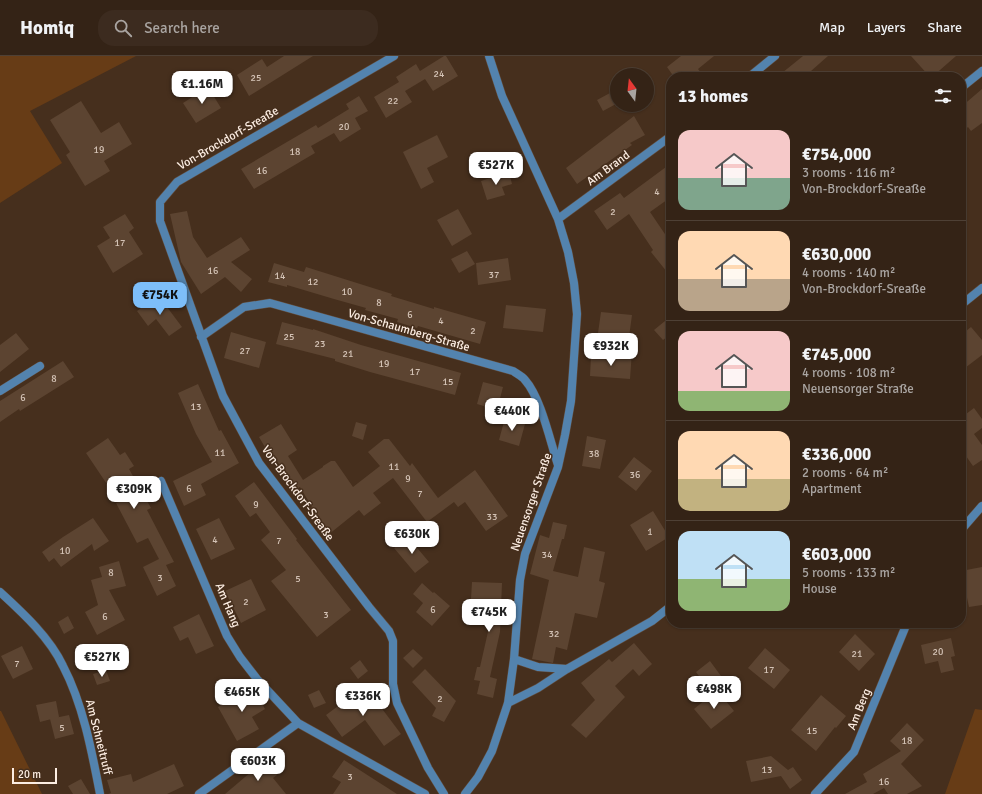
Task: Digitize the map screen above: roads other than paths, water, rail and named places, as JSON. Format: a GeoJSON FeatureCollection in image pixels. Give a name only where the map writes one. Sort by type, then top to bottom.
{"type":"FeatureCollection","features":[{"type":"Feature","properties":{"kind":"street","name":"Von-Brockdorf-Sreaße"},"geometry":{"type":"LineString","coordinates":[[394,56],[177,182],[160,202],[160,221],[223,396],[259,464],[389,631],[393,641],[393,684],[397,703],[428,768],[444,794]]}},
{"type":"Feature","properties":{"kind":"street","name":"Neuensorger Straße"},"geometry":{"type":"LineString","coordinates":[[465,794],[478,777],[492,751],[508,703],[514,659],[520,580],[525,554],[558,467],[571,401],[577,314],[574,283],[568,252],[558,219],[502,96],[489,56]]}},
{"type":"Feature","properties":{"kind":"street"},"geometry":{"type":"LineString","coordinates":[[755,72],[775,56]]}},
{"type":"Feature","properties":{"kind":"street"},"geometry":{"type":"LineString","coordinates":[[966,84],[982,71]]}},
{"type":"Feature","properties":{"kind":"street","name":"Am Brand"},"geometry":{"type":"LineString","coordinates":[[558,219],[666,140]]}},
{"type":"Feature","properties":{"kind":"street"},"geometry":{"type":"LineString","coordinates":[[966,301],[982,288]]}},
{"type":"Feature","properties":{"kind":"street","name":"Von-Schaumberg-Straße"},"geometry":{"type":"LineString","coordinates":[[201,337],[244,307],[270,304],[513,371],[525,379],[532,390],[543,416],[558,467]]}},
{"type":"Feature","properties":{"kind":"street"},"geometry":{"type":"LineString","coordinates":[[0,391],[40,366]]}},
{"type":"Feature","properties":{"kind":"street","name":"Am Hang"},"geometry":{"type":"LineString","coordinates":[[161,481],[228,636],[240,657],[257,679],[298,723],[425,794]]}},
{"type":"Feature","properties":{"kind":"street"},"geometry":{"type":"LineString","coordinates":[[966,524],[982,506]]}},
{"type":"Feature","properties":{"kind":"street","name":"Am Schneitruff"},"geometry":{"type":"LineString","coordinates":[[0,592],[14,604],[48,642],[63,665],[77,695],[100,794]]}},
{"type":"Feature","properties":{"kind":"street"},"geometry":{"type":"LineString","coordinates":[[508,703],[538,688],[567,669],[652,621],[666,610]]}},
{"type":"Feature","properties":{"kind":"street","name":"Am Berg"},"geometry":{"type":"LineString","coordinates":[[816,794],[854,752],[905,628]]}},
{"type":"Feature","properties":{"kind":"street"},"geometry":{"type":"LineString","coordinates":[[514,659],[538,668],[567,669]]}},
{"type":"Feature","properties":{"kind":"street"},"geometry":{"type":"LineString","coordinates":[[199,794],[298,723]]}}]}
